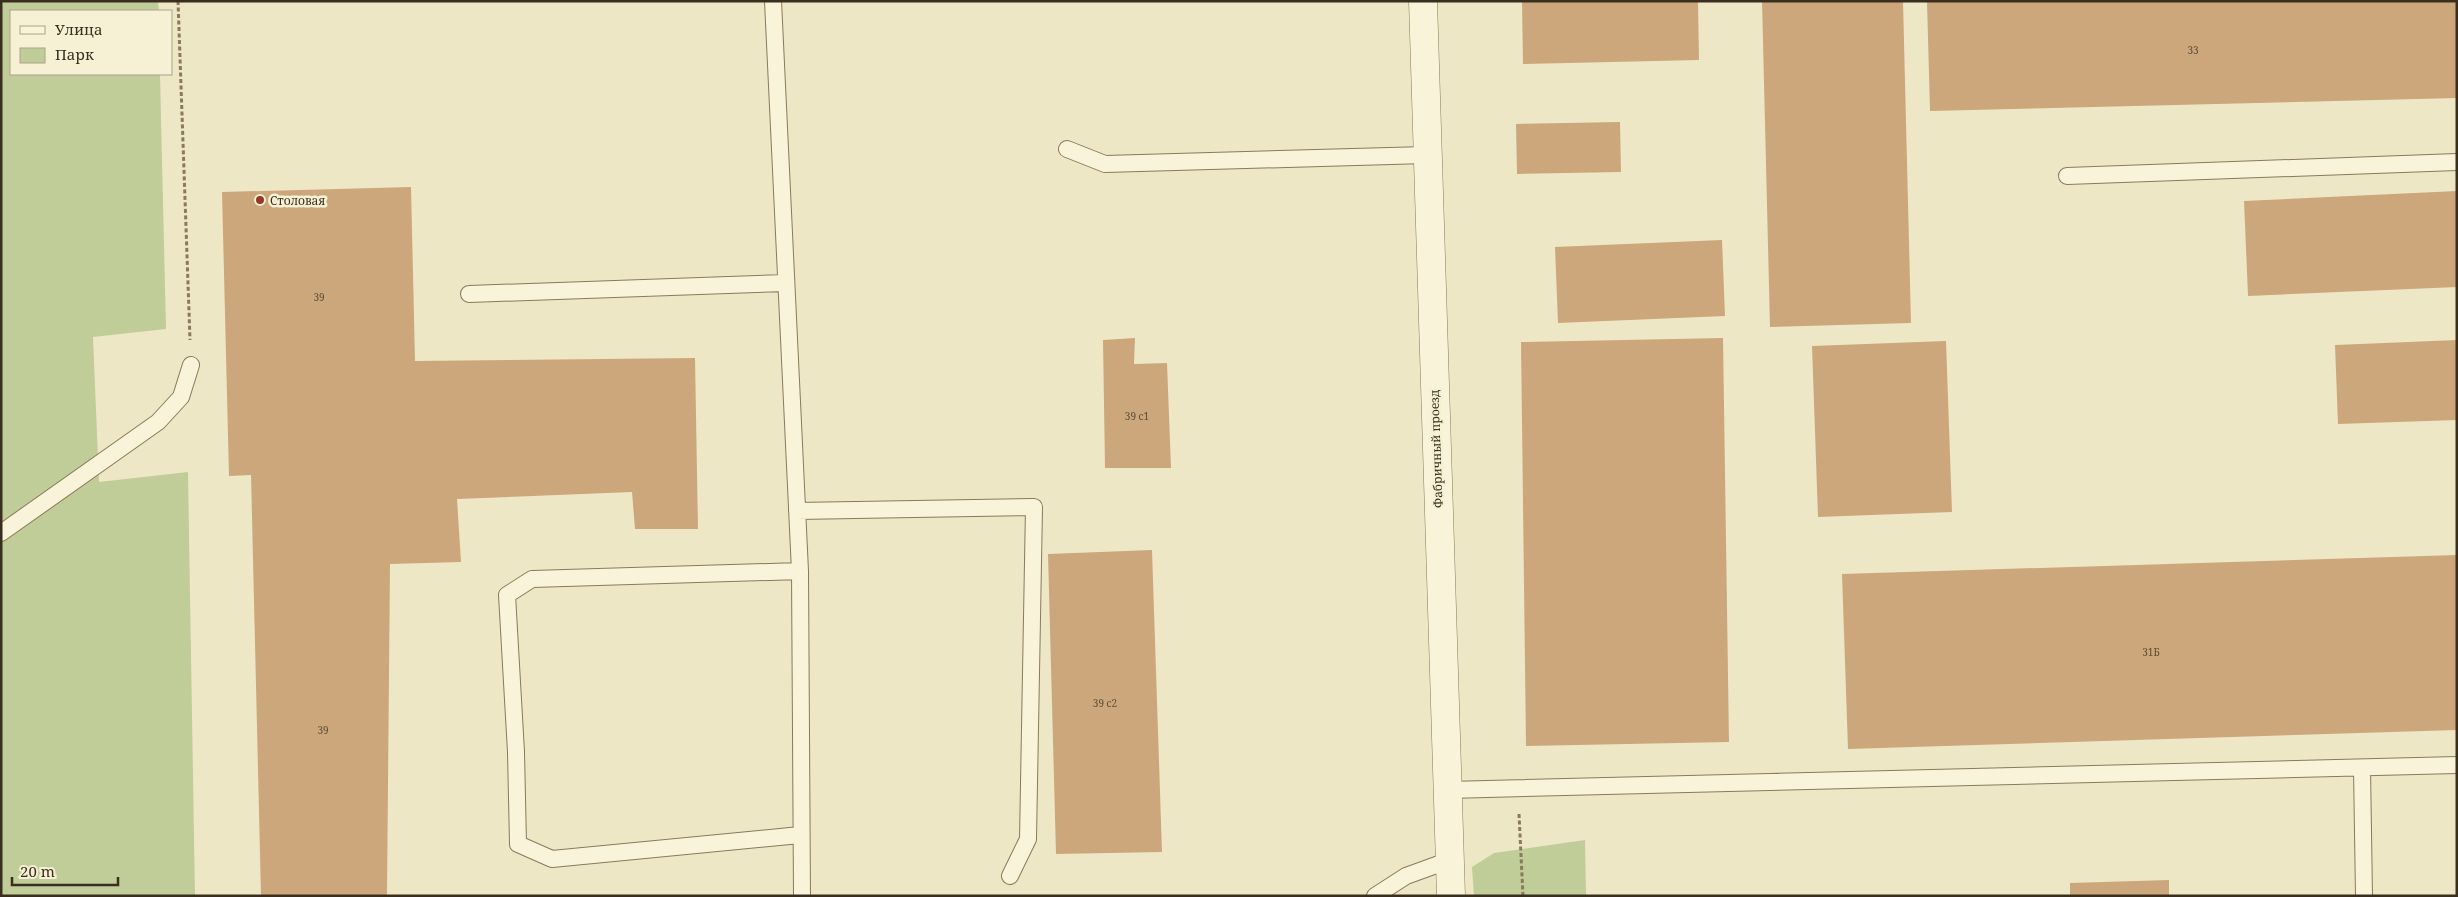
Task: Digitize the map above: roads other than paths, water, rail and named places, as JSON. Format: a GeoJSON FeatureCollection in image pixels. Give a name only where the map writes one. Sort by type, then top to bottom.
{"type":"FeatureCollection","features":[{"type":"Feature","properties":{"kind":"street","name":"Фабричный проезд"},"geometry":{"type":"LineString","coordinates":[[1423,1],[1426,155],[1451,896]]}},
{"type":"Feature","properties":{"kind":"lane"},"geometry":{"type":"LineString","coordinates":[[772,1],[800,571],[800,836],[802,896]]}},
{"type":"Feature","properties":{"kind":"lane"},"geometry":{"type":"LineString","coordinates":[[1067,149],[1105,164],[1426,155]]}},
{"type":"Feature","properties":{"kind":"lane"},"geometry":{"type":"LineString","coordinates":[[2067,176],[2457,162]]}},
{"type":"Feature","properties":{"kind":"lane"},"geometry":{"type":"LineString","coordinates":[[469,294],[786,283]]}},
{"type":"Feature","properties":{"kind":"lane"},"geometry":{"type":"LineString","coordinates":[[1,533],[158,422],[181,397],[191,366]]}},
{"type":"Feature","properties":{"kind":"lane"},"geometry":{"type":"LineString","coordinates":[[797,511],[1034,507],[1028,839],[1010,876]]}},
{"type":"Feature","properties":{"kind":"lane"},"geometry":{"type":"LineString","coordinates":[[800,571],[532,579],[507,595],[516,752],[518,844],[552,859],[800,836]]}},
{"type":"Feature","properties":{"kind":"lane"},"geometry":{"type":"LineString","coordinates":[[1448,790],[2457,765]]}},
{"type":"Feature","properties":{"kind":"lane"},"geometry":{"type":"LineString","coordinates":[[2362,768],[2364,896]]}},
{"type":"Feature","properties":{"kind":"lane"},"geometry":{"type":"LineString","coordinates":[[1375,896],[1406,876],[1450,860]]}},
{"type":"Feature","properties":{"kind":"place","name":"Столовая"},"geometry":{"type":"Point","coordinates":[260,200]}}]}
